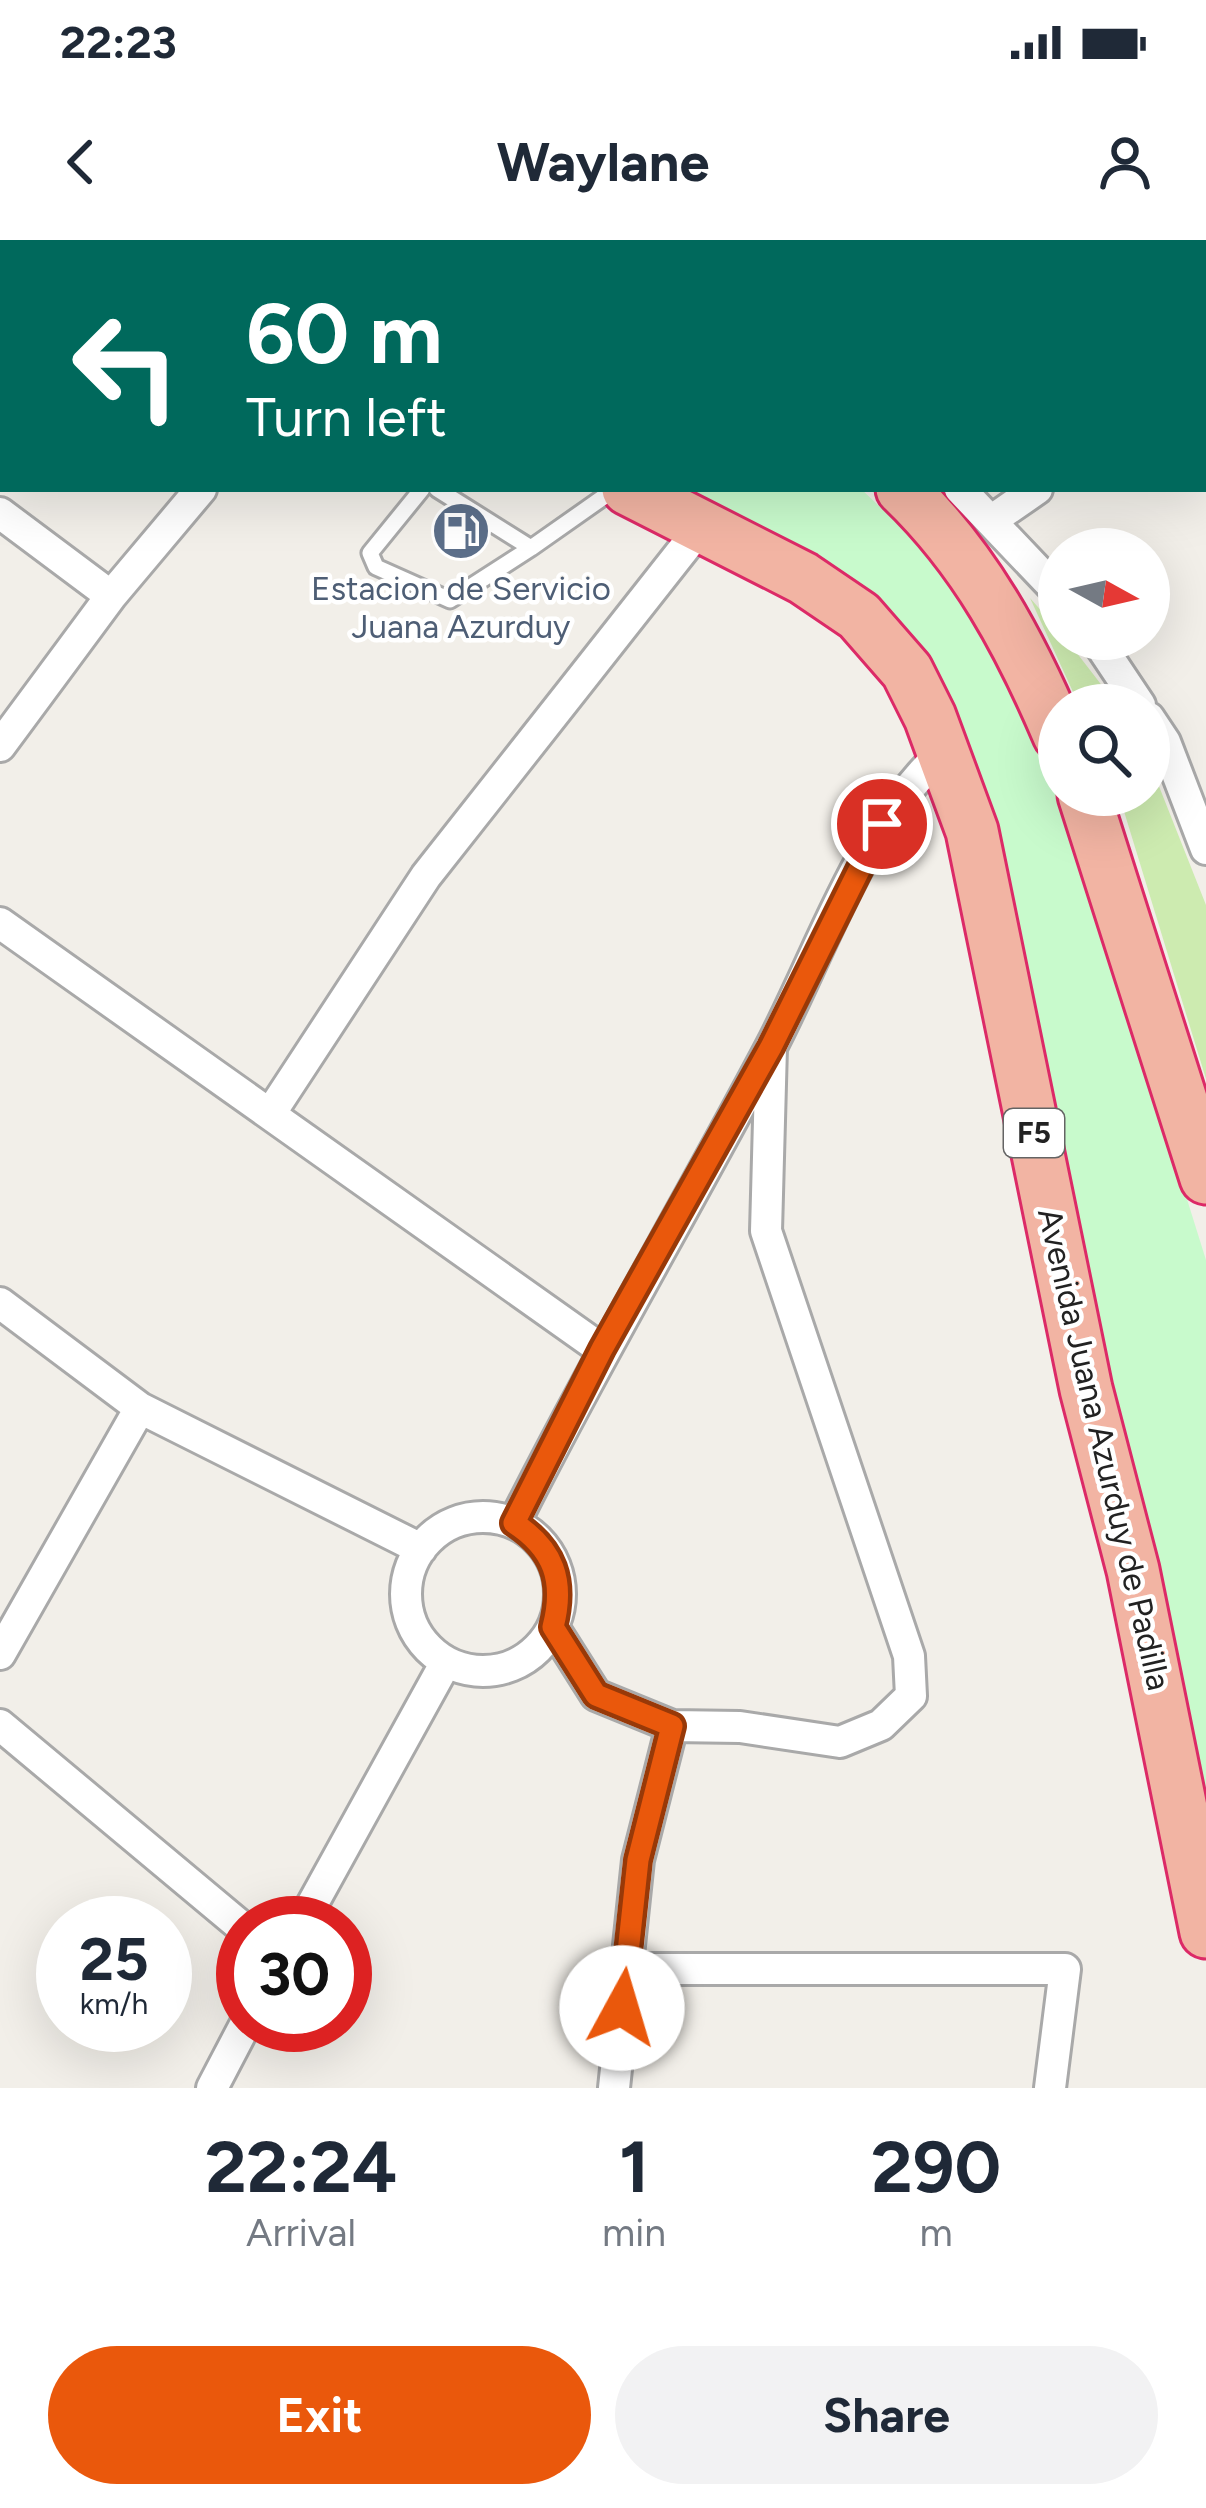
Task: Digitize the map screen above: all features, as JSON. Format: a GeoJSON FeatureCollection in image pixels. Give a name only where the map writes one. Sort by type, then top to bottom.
{"type":"FeatureCollection","features":[{"type":"Feature","properties":{"kind":"highway","name":"Avenida Juana Azurduy de Padilla"},"geometry":{"type":"LineString","coordinates":[[634,492],[803,578],[859,616],[907,671],[943,752],[973,831],[1086,1389],[1133,1570],[1183,1798],[1206,1933]]}},
{"type":"Feature","properties":{"kind":"highway"},"geometry":{"type":"LineString","coordinates":[[905,492],[971,565],[1023,650],[1038,685]]}},
{"type":"Feature","properties":{"kind":"highway"},"geometry":{"type":"LineString","coordinates":[[1091,816],[1206,1178]]}},
{"type":"Feature","properties":{"kind":"street"},"geometry":{"type":"LineString","coordinates":[[0,746],[111,596],[198,492]]}},
{"type":"Feature","properties":{"kind":"street"},"geometry":{"type":"LineString","coordinates":[[963,492],[1038,570]]}},
{"type":"Feature","properties":{"kind":"street"},"geometry":{"type":"LineString","coordinates":[[992,520],[1033,492]]}},
{"type":"Feature","properties":{"kind":"street"},"geometry":{"type":"LineString","coordinates":[[0,513],[111,596]]}},
{"type":"Feature","properties":{"kind":"street"},"geometry":{"type":"LineString","coordinates":[[270,1114],[426,876],[701,527]]}},
{"type":"Feature","properties":{"kind":"street"},"geometry":{"type":"LineString","coordinates":[[514,1523],[602,1349],[771,1047],[882,824],[912,781],[943,752]]}},
{"type":"Feature","properties":{"kind":"street"},"geometry":{"type":"LineString","coordinates":[[1170,754],[1204,837]]}},
{"type":"Feature","properties":{"kind":"street"},"geometry":{"type":"LineString","coordinates":[[0,923],[602,1349]]}},
{"type":"Feature","properties":{"kind":"street"},"geometry":{"type":"LineString","coordinates":[[553,1627],[596,1695],[672,1726],[740,1727],[840,1742],[881,1725],[911,1696],[909,1655],[766,1232],[771,1047]]}},
{"type":"Feature","properties":{"kind":"street"},"geometry":{"type":"LineString","coordinates":[[0,1303],[140,1408],[421,1549]]}},
{"type":"Feature","properties":{"kind":"street"},"geometry":{"type":"LineString","coordinates":[[0,1654],[140,1408]]}},
{"type":"Feature","properties":{"kind":"street"},"geometry":{"type":"LineString","coordinates":[[490,1516],[514,1523],[550,1556],[560,1603],[553,1627],[519,1663],[470,1670],[446,1662],[426,1646],[412,1624],[406,1598],[409,1572],[421,1549],[440,1530],[464,1519],[490,1516]]}},
{"type":"Feature","properties":{"kind":"street"},"geometry":{"type":"LineString","coordinates":[[317,1896],[446,1662]]}},
{"type":"Feature","properties":{"kind":"street"},"geometry":{"type":"LineString","coordinates":[[0,1724],[216,1905]]}},
{"type":"Feature","properties":{"kind":"street"},"geometry":{"type":"LineString","coordinates":[[614,2088],[638,1860],[672,1726]]}},
{"type":"Feature","properties":{"kind":"street"},"geometry":{"type":"LineString","coordinates":[[626,1969],[1066,1969],[1050,2088]]}},
{"type":"Feature","properties":{"kind":"street"},"geometry":{"type":"LineString","coordinates":[[212,2088],[231,2052]]}},
{"type":"Feature","properties":{"kind":"lane"},"geometry":{"type":"LineString","coordinates":[[420,492],[370,554],[376,567],[450,601],[611,492]]}},
{"type":"Feature","properties":{"kind":"lane"},"geometry":{"type":"LineString","coordinates":[[442,492],[531,548]]}},
{"type":"Feature","properties":{"kind":"green space"},"geometry":{"type":"Polygon","coordinates":[[[668,492],[864,492],[931,555],[977,622],[1032,724],[1038,741],[1038,816],[1065,816],[1206,1260],[1206,1800],[923,670],[668,492]]]}},
{"type":"Feature","properties":{"kind":"green space"},"geometry":{"type":"Polygon","coordinates":[[[1058,660],[1082,660],[1101,684],[1069,684],[1058,660]]]}},
{"type":"Feature","properties":{"kind":"green space"},"geometry":{"type":"Polygon","coordinates":[[[1170,814],[1206,905],[1206,1079],[1125,816],[1170,814]]]}},
{"type":"Feature","properties":{"kind":"place","name":"Estacion de Servicio Juana Azurduy"},"geometry":{"type":"Point","coordinates":[461,531]}},
{"type":"Feature","properties":{"kind":"route"},"geometry":{"type":"LineString","coordinates":[[622,2008],[638,1860],[672,1726],[596,1695],[553,1627],[560,1603],[550,1556],[535,1537],[514,1523],[602,1349],[771,1047],[882,824]]}}]}
